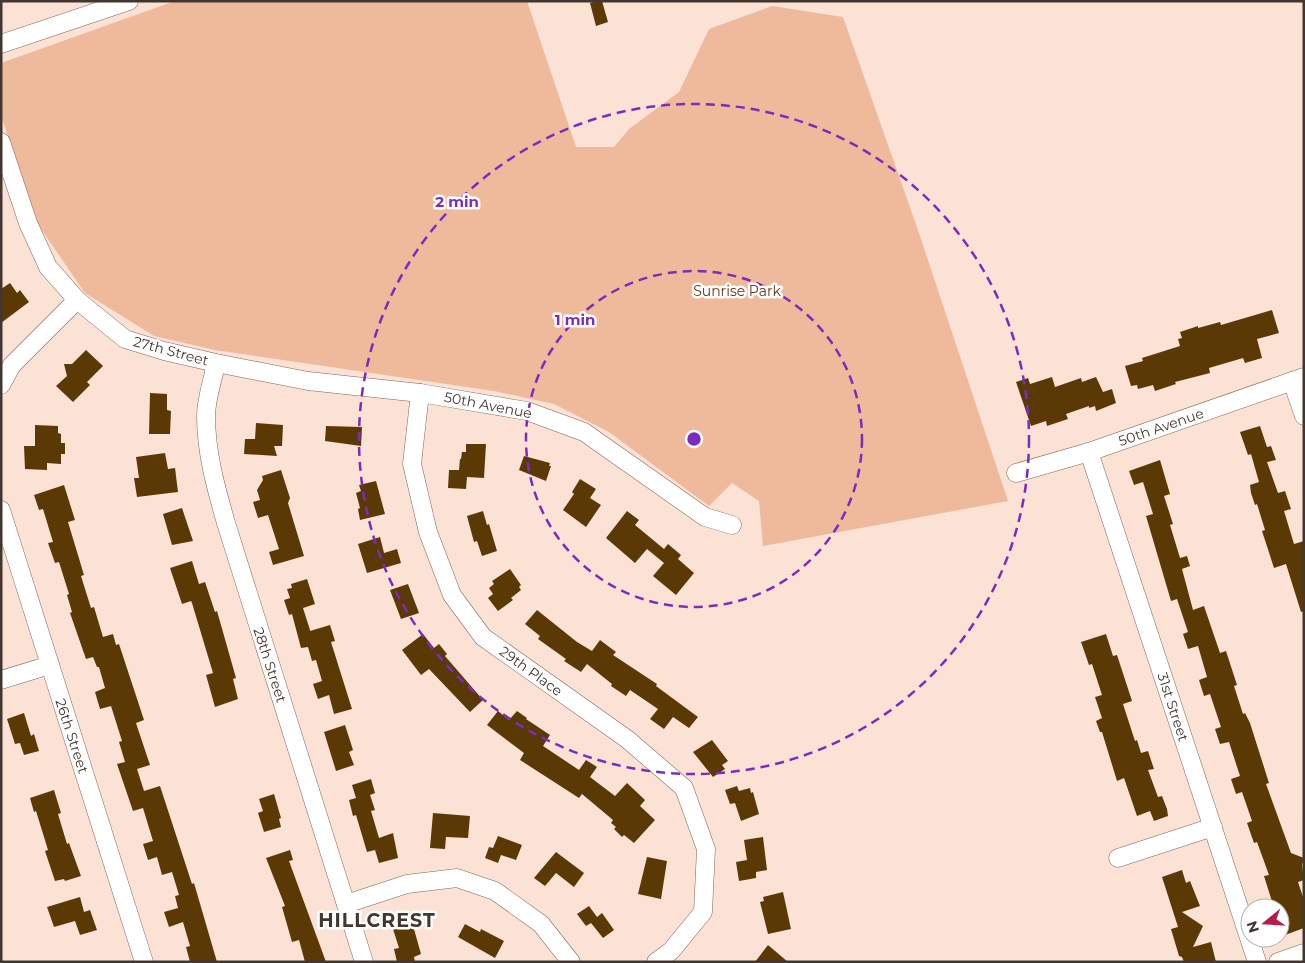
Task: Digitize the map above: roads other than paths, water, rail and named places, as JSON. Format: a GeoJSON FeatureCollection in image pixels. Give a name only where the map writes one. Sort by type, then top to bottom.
{"type":"FeatureCollection","features":[{"type":"Feature","properties":{"kind":"street"},"geometry":{"type":"LineString","coordinates":[[1,44],[129,1]]}},
{"type":"Feature","properties":{"kind":"street","name":"27th Street"},"geometry":{"type":"LineString","coordinates":[[1,142],[28,223],[48,267],[77,300],[125,339],[164,351],[216,363]]}},
{"type":"Feature","properties":{"kind":"street"},"geometry":{"type":"LineString","coordinates":[[1,385],[12,365],[77,300]]}},
{"type":"Feature","properties":{"kind":"street","name":"50th Avenue"},"geometry":{"type":"LineString","coordinates":[[216,363],[308,381],[420,393],[527,411],[584,432],[705,517],[732,525]]}},
{"type":"Feature","properties":{"kind":"street","name":"28th Street"},"geometry":{"type":"LineString","coordinates":[[216,363],[206,415],[208,453],[215,484],[364,962]]}},
{"type":"Feature","properties":{"kind":"street"},"geometry":{"type":"LineString","coordinates":[[1298,379],[1304,416]]}},
{"type":"Feature","properties":{"kind":"street","name":"50th Avenue"},"geometry":{"type":"LineString","coordinates":[[1016,473],[1089,452],[1298,379]]}},
{"type":"Feature","properties":{"kind":"street","name":"29th Place"},"geometry":{"type":"LineString","coordinates":[[420,393],[412,464],[428,532],[452,595],[483,637],[626,740],[684,788],[706,849],[704,912],[671,951],[656,962]]}},
{"type":"Feature","properties":{"kind":"street","name":"31st Street"},"geometry":{"type":"LineString","coordinates":[[1089,452],[1258,962]]}},
{"type":"Feature","properties":{"kind":"street","name":"26th Street"},"geometry":{"type":"LineString","coordinates":[[1,510],[144,962]]}},
{"type":"Feature","properties":{"kind":"street"},"geometry":{"type":"LineString","coordinates":[[1,680],[50,665]]}},
{"type":"Feature","properties":{"kind":"street"},"geometry":{"type":"LineString","coordinates":[[1118,858],[1213,827]]}},
{"type":"Feature","properties":{"kind":"street"},"geometry":{"type":"LineString","coordinates":[[346,904],[406,884],[456,878],[495,891],[541,924],[571,962]]}},
{"type":"Feature","properties":{"kind":"street"},"geometry":{"type":"LineString","coordinates":[[1278,962],[1304,953]]}},
{"type":"Feature","properties":{"kind":"district","name":"HILLCREST"},"geometry":{"type":"Point","coordinates":[377,920]}},
{"type":"Feature","properties":{"kind":"park label","name":"Sunrise Park"},"geometry":{"type":"Point","coordinates":[737,291]}}]}
